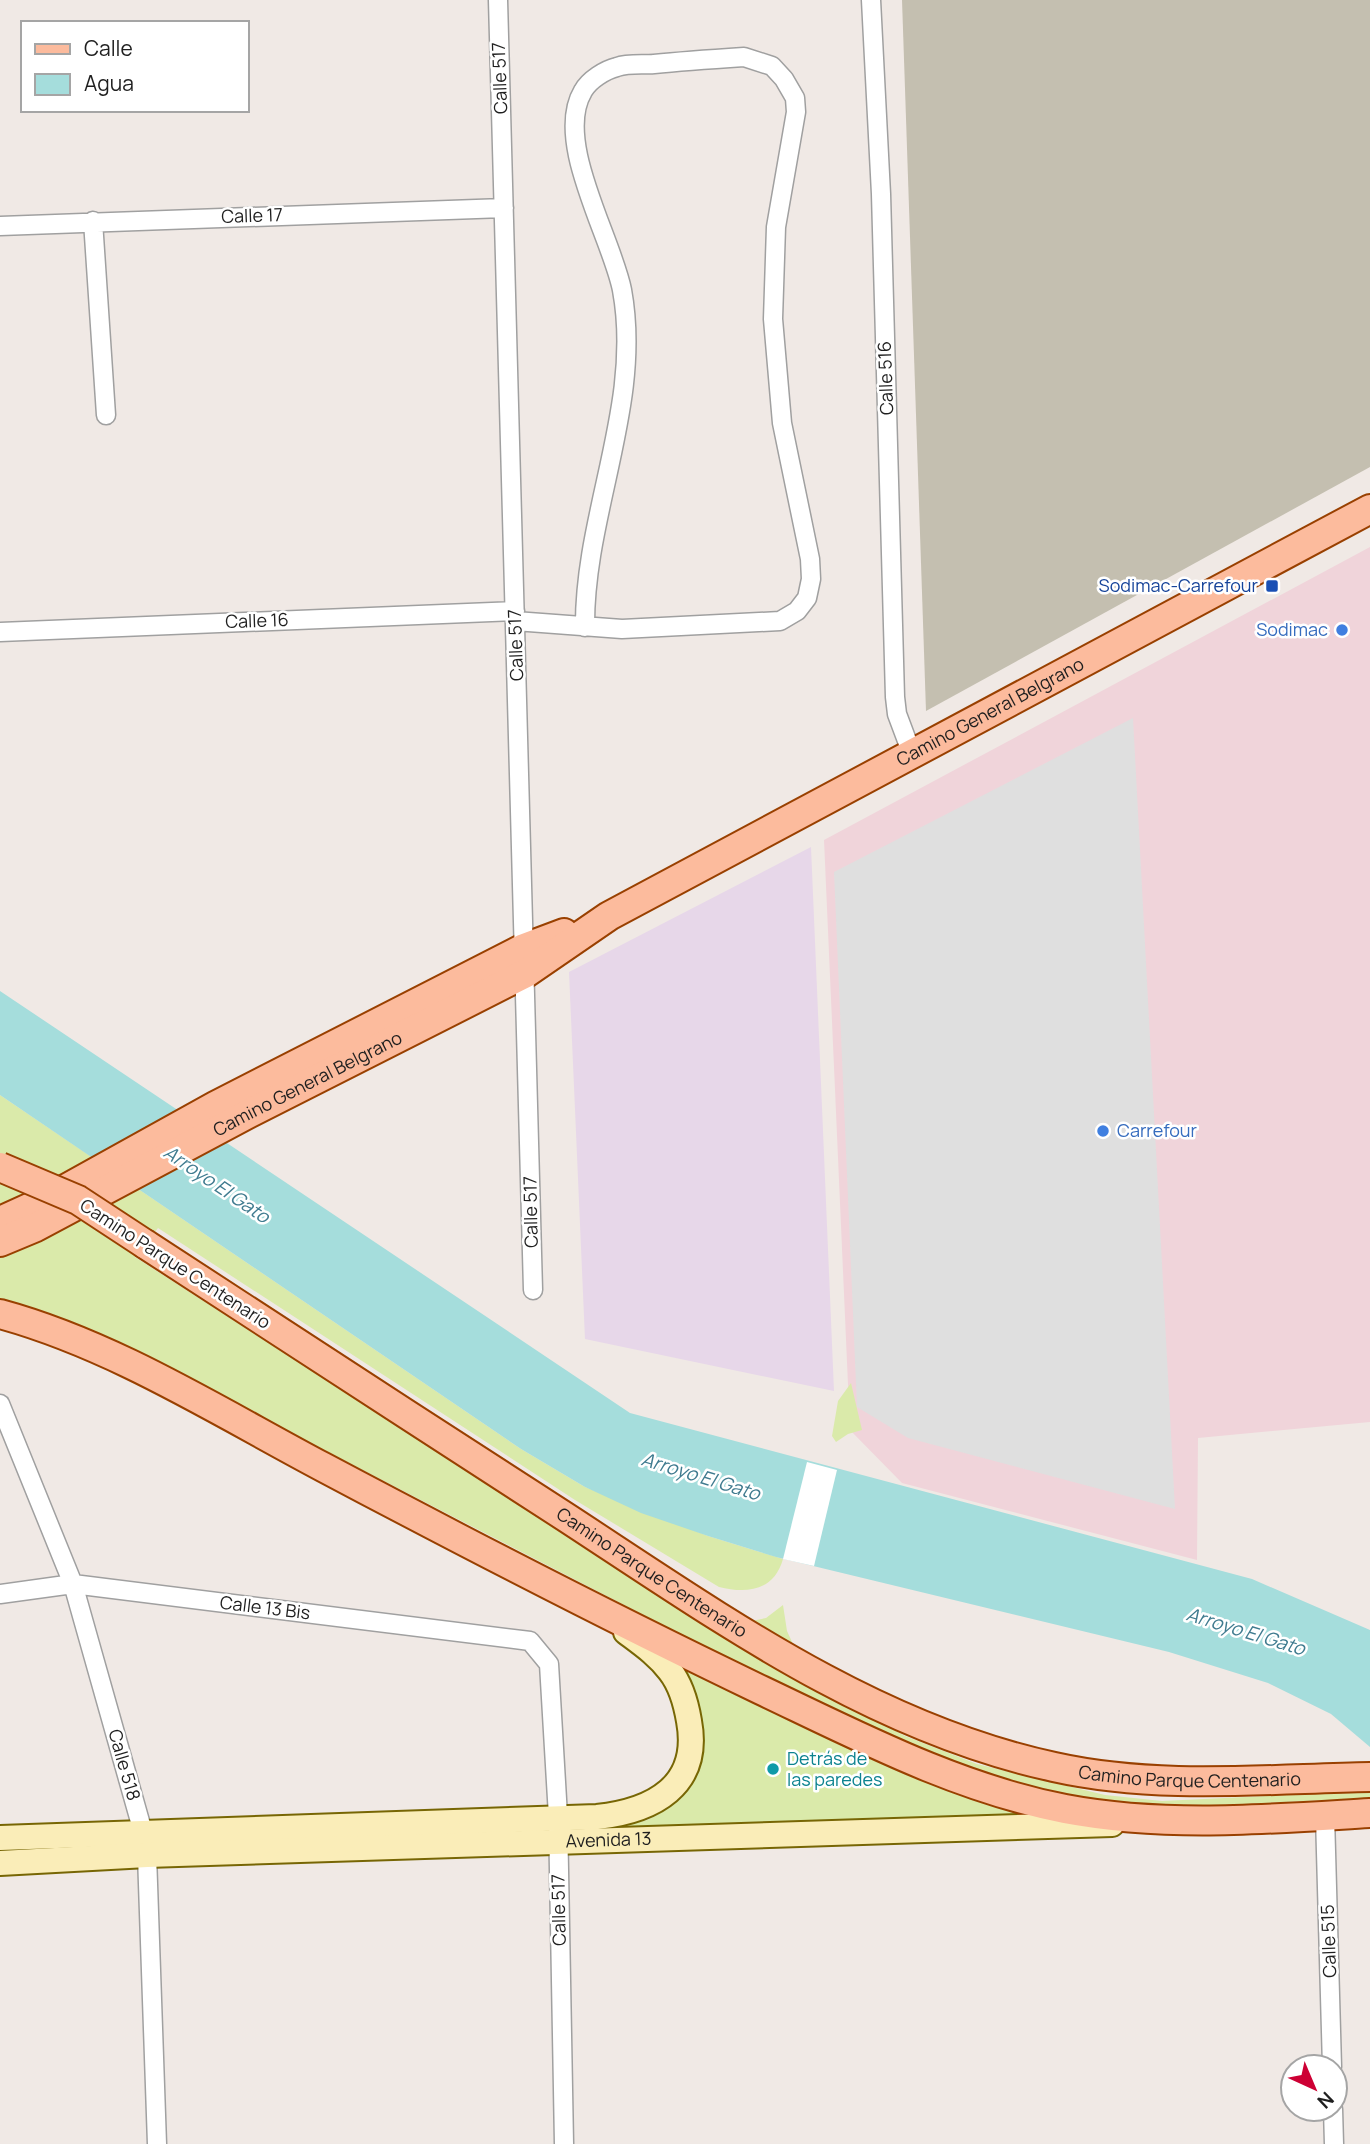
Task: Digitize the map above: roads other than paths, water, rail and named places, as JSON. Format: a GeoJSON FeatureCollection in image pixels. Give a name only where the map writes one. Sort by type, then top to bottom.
{"type":"FeatureCollection","features":[{"type":"Feature","properties":{"kind":"main road","name":"Camino General Belgrano"},"geometry":{"type":"LineString","coordinates":[[0,1221],[111,1177],[248,1114],[525,961],[1370,509]]}},
{"type":"Feature","properties":{"kind":"main road","name":"Camino General Belgrano"},"geometry":{"type":"LineString","coordinates":[[0,1242],[36,1227],[215,1106],[525,961]]}},
{"type":"Feature","properties":{"kind":"main road","name":"Camino Parque Centenario"},"geometry":{"type":"LineString","coordinates":[[0,1167],[78,1200],[715,1615],[862,1700],[901,1718],[1002,1754],[1098,1776],[1147,1780],[1370,1777]]}},
{"type":"Feature","properties":{"kind":"main road"},"geometry":{"type":"LineString","coordinates":[[0,1314],[69,1338],[131,1366],[597,1611],[905,1758],[965,1782],[1015,1798],[1118,1817],[1218,1821],[1370,1813]]}},
{"type":"Feature","properties":{"kind":"main road","name":"Avenida 13"},"geometry":{"type":"LineString","coordinates":[[0,1863],[145,1843],[558,1816],[615,1815],[648,1806],[659,1800],[683,1775],[690,1753],[687,1711],[671,1672],[646,1647],[597,1611]]}},
{"type":"Feature","properties":{"kind":"main road","name":"Avenida 13"},"geometry":{"type":"LineString","coordinates":[[0,1838],[145,1843],[557,1843],[1218,1821]]}},
{"type":"Feature","properties":{"kind":"street","name":"Calle 517"},"geometry":{"type":"LineString","coordinates":[[498,0],[533,1290]]}},
{"type":"Feature","properties":{"kind":"street","name":"Calle 516"},"geometry":{"type":"LineString","coordinates":[[871,0],[881,194],[895,697],[897,714],[912,754]]}},
{"type":"Feature","properties":{"kind":"street","name":"Calle 16"},"geometry":{"type":"LineString","coordinates":[[0,632],[515,616],[585,627],[622,629],[780,621],[797,611],[807,598],[810,559],[782,423],[773,319],[776,227],[795,129],[795,97],[772,66],[756,59],[744,57],[617,66],[596,77],[582,92],[574,136],[621,289],[627,358],[623,396],[591,546],[585,594],[585,627]]}},
{"type":"Feature","properties":{"kind":"street","name":"Calle 17"},"geometry":{"type":"LineString","coordinates":[[0,226],[504,208]]}},
{"type":"Feature","properties":{"kind":"street"},"geometry":{"type":"LineString","coordinates":[[93,221],[106,415]]}},
{"type":"Feature","properties":{"kind":"street","name":"Calle 518"},"geometry":{"type":"LineString","coordinates":[[0,1404],[73,1584],[145,1843],[156,2144]]}},
{"type":"Feature","properties":{"kind":"street","name":"Calle 13 Bis"},"geometry":{"type":"LineString","coordinates":[[0,1594],[73,1584],[530,1641]]}},
{"type":"Feature","properties":{"kind":"street","name":"Calle 517"},"geometry":{"type":"LineString","coordinates":[[530,1641],[549,1664],[558,1816],[564,2144]]}},
{"type":"Feature","properties":{"kind":"street","name":"Calle 515"},"geometry":{"type":"LineString","coordinates":[[1325,1816],[1332,2053]]}},
{"type":"Feature","properties":{"kind":"street"},"geometry":{"type":"LineString","coordinates":[[1333,2123],[1334,2144]]}},
{"type":"Feature","properties":{"kind":"water","name":"Arroyo El Gato"},"geometry":{"type":"Polygon","coordinates":[[[0,991],[630,1413],[1252,1579],[1370,1630],[1370,1747],[1331,1714],[1268,1683],[1169,1652],[776,1557],[641,1513],[585,1487],[521,1449],[0,1095],[0,991]]]}},
{"type":"Feature","properties":{"kind":"place","name":"Sodimac-Carrefour"},"geometry":{"type":"Point","coordinates":[1272,586]}},
{"type":"Feature","properties":{"kind":"place","name":"Sodimac"},"geometry":{"type":"Point","coordinates":[1342,630]}},
{"type":"Feature","properties":{"kind":"place","name":"Carrefour"},"geometry":{"type":"Point","coordinates":[1103,1131]}},
{"type":"Feature","properties":{"kind":"place","name":"Detrás de las paredes"},"geometry":{"type":"Point","coordinates":[773,1769]}}]}
